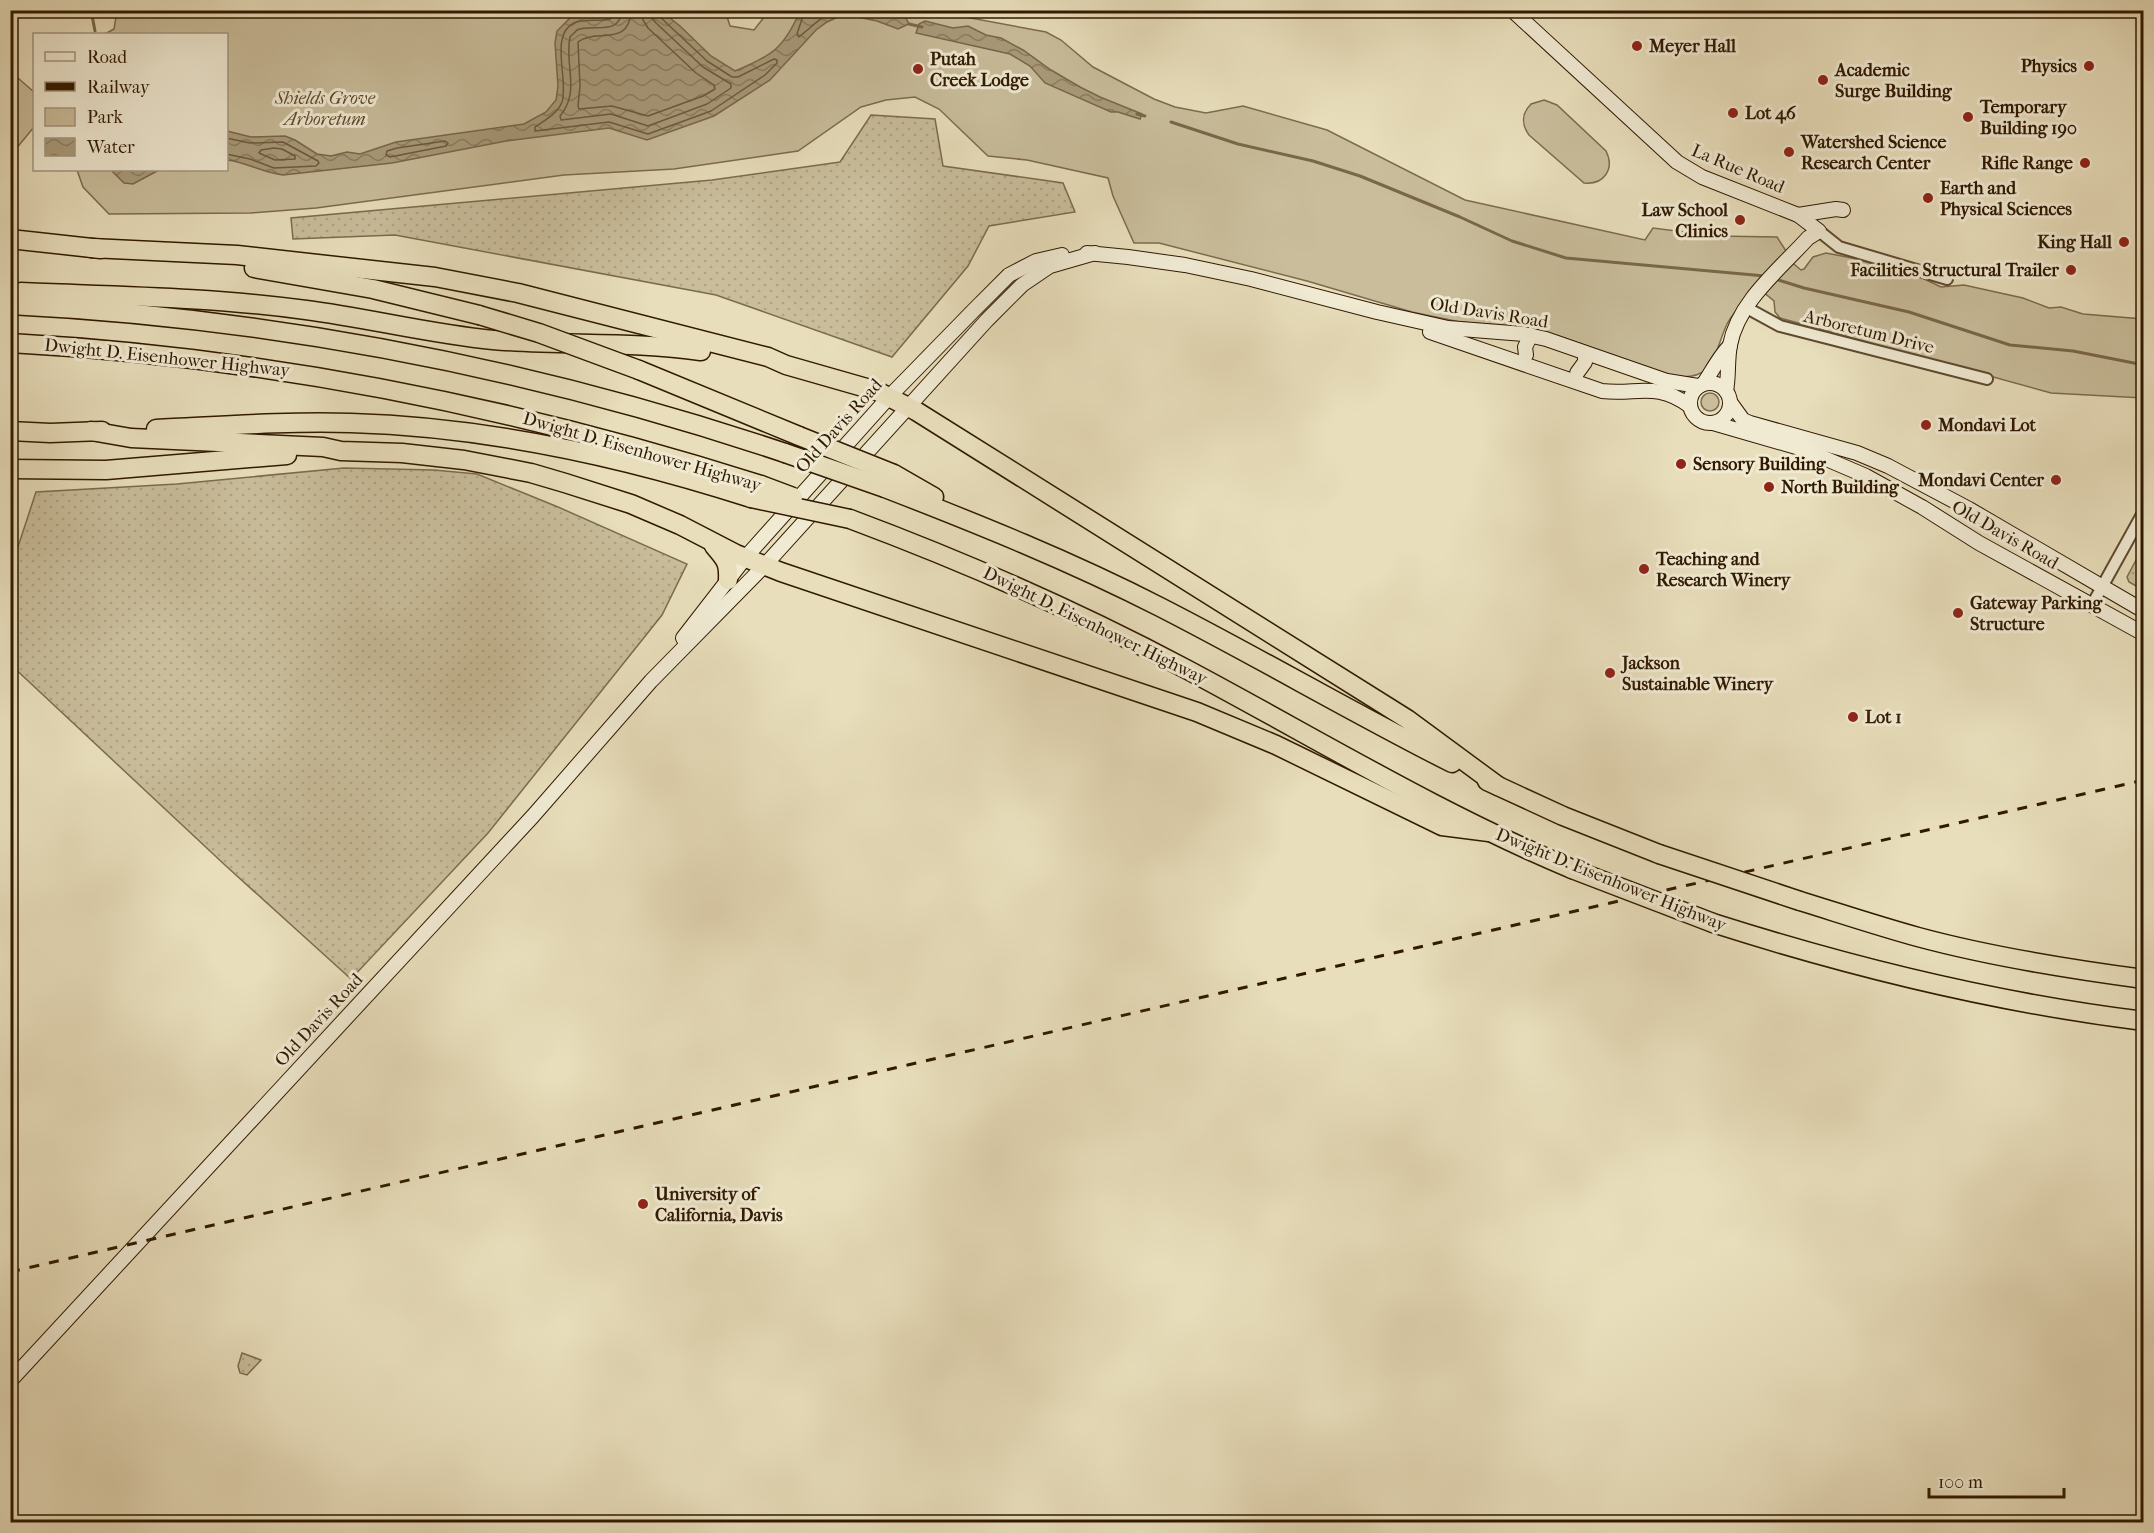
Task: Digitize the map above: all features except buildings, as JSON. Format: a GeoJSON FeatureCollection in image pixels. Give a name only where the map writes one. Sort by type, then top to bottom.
{"type":"FeatureCollection","features":[{"type":"Feature","properties":{"kind":"highway"},"geometry":{"type":"LineString","coordinates":[[10,239],[274,271],[328,280],[479,315],[539,333],[639,370],[799,436],[889,481],[1091,573],[1158,606],[1402,738],[1563,816],[1659,854],[1800,902],[1919,937],[2028,961],[2144,979]]}},
{"type":"Feature","properties":{"kind":"highway"},"geometry":{"type":"LineString","coordinates":[[91,248],[237,255],[435,276],[518,293],[768,357],[786,365]]}},
{"type":"Feature","properties":{"kind":"highway"},"geometry":{"type":"LineString","coordinates":[[10,294],[32,292],[211,300],[339,315],[459,336],[530,342],[681,348],[786,365],[867,388],[909,407],[1407,719],[1498,786]]}},
{"type":"Feature","properties":{"kind":"highway"},"geometry":{"type":"LineString","coordinates":[[10,304],[100,310],[222,323],[307,335],[439,359],[599,397],[714,429],[785,453],[889,481]]}},
{"type":"Feature","properties":{"kind":"highway","name":"Dwight D. Eisenhower Highway"},"geometry":{"type":"LineString","coordinates":[[10,343],[95,348],[214,361],[363,383],[548,423],[654,452],[756,492],[850,519],[967,565],[1118,634],[1489,832],[1572,869],[1713,922],[1786,946],[1904,978],[2050,1007],[2144,1022]]}},
{"type":"Feature","properties":{"kind":"highway"},"geometry":{"type":"LineString","coordinates":[[10,431],[50,433],[339,423],[467,431],[598,454],[756,492]]}},
{"type":"Feature","properties":{"kind":"highway"},"geometry":{"type":"LineString","coordinates":[[91,431],[131,438],[311,446],[432,456],[531,473],[631,504],[745,558],[1197,712],[1276,746],[1442,826],[1489,832]]}},
{"type":"Feature","properties":{"kind":"highway"},"geometry":{"type":"LineString","coordinates":[[10,469],[106,470],[341,450]]}},
{"type":"Feature","properties":{"kind":"highway"},"geometry":{"type":"LineString","coordinates":[[709,540],[727,561],[728,580]]}},
{"type":"Feature","properties":{"kind":"street","name":"La Rue Road"},"geometry":{"type":"LineString","coordinates":[[1512,10],[1677,162],[1702,177],[1798,215],[1819,231]]}},
{"type":"Feature","properties":{"kind":"street"},"geometry":{"type":"LineString","coordinates":[[1798,215],[1843,210]]}},
{"type":"Feature","properties":{"kind":"street"},"geometry":{"type":"LineString","coordinates":[[1730,346],[1724,350],[1717,365],[1691,395],[1692,412],[1701,421],[1713,423],[1723,418],[1730,408],[1728,396],[1730,346],[1740,317],[1750,302],[1808,238],[1819,231],[1839,247],[1947,279]]}},
{"type":"Feature","properties":{"kind":"street","name":"Old Davis Road"},"geometry":{"type":"LineString","coordinates":[[10,1381],[533,816],[651,681],[765,565],[987,320],[1022,285],[1050,266],[1095,253]]}},
{"type":"Feature","properties":{"kind":"street","name":"Old Davis Road"},"geometry":{"type":"LineString","coordinates":[[651,681],[745,558],[889,397],[1009,275],[1036,261],[1064,254],[1095,253],[1185,265],[1448,328],[1531,335],[1667,381],[1701,384]]}},
{"type":"Feature","properties":{"kind":"street","name":"Arboretum Drive"},"geometry":{"type":"LineString","coordinates":[[1750,302],[1780,326],[1987,379]]}},
{"type":"Feature","properties":{"kind":"street","name":"Old Davis Road"},"geometry":{"type":"LineString","coordinates":[[1377,312],[1392,320],[1587,385],[1614,392],[1651,390],[1666,393],[1690,406]]}},
{"type":"Feature","properties":{"kind":"street"},"geometry":{"type":"LineString","coordinates":[[1526,355],[1525,347],[1531,335]]}},
{"type":"Feature","properties":{"kind":"street"},"geometry":{"type":"LineString","coordinates":[[1496,353],[1512,350],[1577,373],[1583,377],[1587,385]]}},
{"type":"Feature","properties":{"kind":"street"},"geometry":{"type":"LineString","coordinates":[[1577,373],[1586,362],[1585,353]]}},
{"type":"Feature","properties":{"kind":"street"},"geometry":{"type":"LineString","coordinates":[[1701,384],[1716,383],[1728,396]]}},
{"type":"Feature","properties":{"kind":"street","name":"Old Davis Road"},"geometry":{"type":"LineString","coordinates":[[1728,396],[1743,420],[1857,453],[1888,465],[1969,509],[2144,611]]}},
{"type":"Feature","properties":{"kind":"street","name":"Old Davis Road"},"geometry":{"type":"LineString","coordinates":[[1713,423],[1803,449],[1842,464],[1914,502],[1979,543],[2144,634]]}},
{"type":"Feature","properties":{"kind":"street"},"geometry":{"type":"LineString","coordinates":[[2092,605],[2144,511]]}},
{"type":"Feature","properties":{"kind":"green space","name":"Shields Grove Arboretum"},"geometry":{"type":"Polygon","coordinates":[[[725,10],[730,26],[754,30],[769,11],[933,11],[1046,32],[1061,40],[1093,67],[1154,99],[1175,107],[1206,113],[1243,106],[1327,130],[1465,200],[1645,240],[1653,228],[1716,236],[1777,237],[1788,254],[1788,259],[1801,270],[1813,257],[1826,253],[1920,277],[1941,287],[1964,285],[2023,298],[2049,308],[2061,307],[2083,314],[2143,319],[2143,398],[2051,393],[1780,318],[1775,312],[1774,301],[1757,287],[1727,324],[1711,364],[1698,375],[1673,376],[1544,331],[1524,327],[1460,322],[1412,312],[1307,281],[1159,243],[1134,243],[1113,196],[1108,178],[1027,160],[988,156],[939,109],[915,97],[886,100],[861,107],[798,151],[674,169],[564,175],[316,208],[251,213],[109,214],[83,187],[77,171],[228,171],[228,33],[107,33],[114,29],[117,11],[725,10]]]}},
{"type":"Feature","properties":{"kind":"green space"},"geometry":{"type":"Polygon","coordinates":[[[11,72],[33,91],[33,128],[11,155],[11,72]]]}},
{"type":"Feature","properties":{"kind":"green space"},"geometry":{"type":"Polygon","coordinates":[[[1544,100],[1557,105],[1606,151],[1609,164],[1602,178],[1591,183],[1584,183],[1526,131],[1524,119],[1526,111],[1531,104],[1544,100]]]}},
{"type":"Feature","properties":{"kind":"green space"},"geometry":{"type":"Polygon","coordinates":[[[871,115],[935,119],[943,166],[1063,183],[1075,212],[989,226],[968,266],[892,357],[716,295],[395,235],[293,239],[291,218],[712,180],[840,162],[871,115]]]}},
{"type":"Feature","properties":{"kind":"green space"},"geometry":{"type":"Polygon","coordinates":[[[1706,393],[1714,393],[1719,398],[1717,409],[1706,411],[1701,406],[1701,398],[1706,393]]]}},
{"type":"Feature","properties":{"kind":"green space"},"geometry":{"type":"Polygon","coordinates":[[[344,468],[434,470],[477,474],[687,564],[662,615],[488,833],[351,979],[226,866],[10,664],[11,563],[36,492],[177,484],[344,468]]]}},
{"type":"Feature","properties":{"kind":"green space"},"geometry":{"type":"Polygon","coordinates":[[[2143,547],[2143,590],[2129,582],[2127,577],[2143,547]]]}},
{"type":"Feature","properties":{"kind":"green space"},"geometry":{"type":"Polygon","coordinates":[[[242,1353],[261,1360],[247,1375],[240,1373],[238,1366],[242,1353]]]}},
{"type":"Feature","properties":{"kind":"water"},"geometry":{"type":"Polygon","coordinates":[[[617,11],[661,11],[711,56],[735,71],[759,60],[775,49],[788,34],[800,11],[902,11],[909,24],[898,29],[877,21],[853,16],[838,17],[816,30],[770,80],[714,116],[647,140],[609,128],[506,141],[392,163],[283,175],[228,160],[228,131],[251,137],[285,136],[317,154],[331,156],[347,152],[360,154],[396,142],[524,124],[546,112],[556,100],[558,86],[555,43],[557,31],[571,17],[617,11]]]}},
{"type":"Feature","properties":{"kind":"water"},"geometry":{"type":"Polygon","coordinates":[[[925,21],[953,28],[968,26],[986,35],[1001,38],[1080,87],[1142,114],[1140,119],[1111,112],[1045,83],[1030,66],[1010,54],[916,33],[919,24],[925,21]]]}},
{"type":"Feature","properties":{"kind":"water"},"geometry":{"type":"Polygon","coordinates":[[[112,171],[157,171],[133,184],[124,183],[112,171]]]}},
{"type":"Feature","properties":{"kind":"waterway"},"geometry":{"type":"LineString","coordinates":[[91,10],[95,31]]}},
{"type":"Feature","properties":{"kind":"waterway"},"geometry":{"type":"LineString","coordinates":[[909,24],[922,27]]}},
{"type":"Feature","properties":{"kind":"waterway"},"geometry":{"type":"LineString","coordinates":[[1137,114],[1145,116]]}},
{"type":"Feature","properties":{"kind":"waterway"},"geometry":{"type":"LineString","coordinates":[[1171,122],[1238,144],[1313,161],[1360,176],[1512,241],[1566,258],[1765,276]]}},
{"type":"Feature","properties":{"kind":"waterway"},"geometry":{"type":"LineString","coordinates":[[1775,279],[1804,288],[1909,312],[2010,345],[2073,351],[2144,365]]}},
{"type":"Feature","properties":{"kind":"railway"},"geometry":{"type":"LineString","coordinates":[[10,1272],[2144,780]]}},
{"type":"Feature","properties":{"kind":"place","name":"Meyer Hall"},"geometry":{"type":"Point","coordinates":[1637,46]}},
{"type":"Feature","properties":{"kind":"place","name":"Physics"},"geometry":{"type":"Point","coordinates":[2089,66]}},
{"type":"Feature","properties":{"kind":"place","name":"Putah Creek Lodge"},"geometry":{"type":"Point","coordinates":[918,69]}},
{"type":"Feature","properties":{"kind":"place","name":"Academic Surge Building"},"geometry":{"type":"Point","coordinates":[1823,80]}},
{"type":"Feature","properties":{"kind":"place","name":"Lot 46"},"geometry":{"type":"Point","coordinates":[1733,113]}},
{"type":"Feature","properties":{"kind":"place","name":"Temporary Building 190"},"geometry":{"type":"Point","coordinates":[1968,117]}},
{"type":"Feature","properties":{"kind":"place","name":"Watershed Science Research Center"},"geometry":{"type":"Point","coordinates":[1789,152]}},
{"type":"Feature","properties":{"kind":"place","name":"Rifle Range"},"geometry":{"type":"Point","coordinates":[2085,163]}},
{"type":"Feature","properties":{"kind":"place","name":"Earth and Physical Sciences"},"geometry":{"type":"Point","coordinates":[1928,198]}},
{"type":"Feature","properties":{"kind":"place","name":"Law School Clinics"},"geometry":{"type":"Point","coordinates":[1740,220]}},
{"type":"Feature","properties":{"kind":"place","name":"King Hall"},"geometry":{"type":"Point","coordinates":[2124,242]}},
{"type":"Feature","properties":{"kind":"place","name":"Facilities Structural Trailer"},"geometry":{"type":"Point","coordinates":[2071,270]}},
{"type":"Feature","properties":{"kind":"place","name":"Mondavi Lot"},"geometry":{"type":"Point","coordinates":[1926,425]}},
{"type":"Feature","properties":{"kind":"place","name":"Sensory Building"},"geometry":{"type":"Point","coordinates":[1681,464]}},
{"type":"Feature","properties":{"kind":"place","name":"Mondavi Center"},"geometry":{"type":"Point","coordinates":[2056,480]}},
{"type":"Feature","properties":{"kind":"place","name":"North Building"},"geometry":{"type":"Point","coordinates":[1769,487]}},
{"type":"Feature","properties":{"kind":"place","name":"Teaching and Research Winery"},"geometry":{"type":"Point","coordinates":[1644,569]}},
{"type":"Feature","properties":{"kind":"place","name":"Gateway Parking Structure"},"geometry":{"type":"Point","coordinates":[1958,613]}},
{"type":"Feature","properties":{"kind":"place","name":"Jackson Sustainable Winery"},"geometry":{"type":"Point","coordinates":[1610,673]}},
{"type":"Feature","properties":{"kind":"place","name":"Lot 1"},"geometry":{"type":"Point","coordinates":[1853,717]}},
{"type":"Feature","properties":{"kind":"place","name":"University of California, Davis"},"geometry":{"type":"Point","coordinates":[643,1204]}}]}
